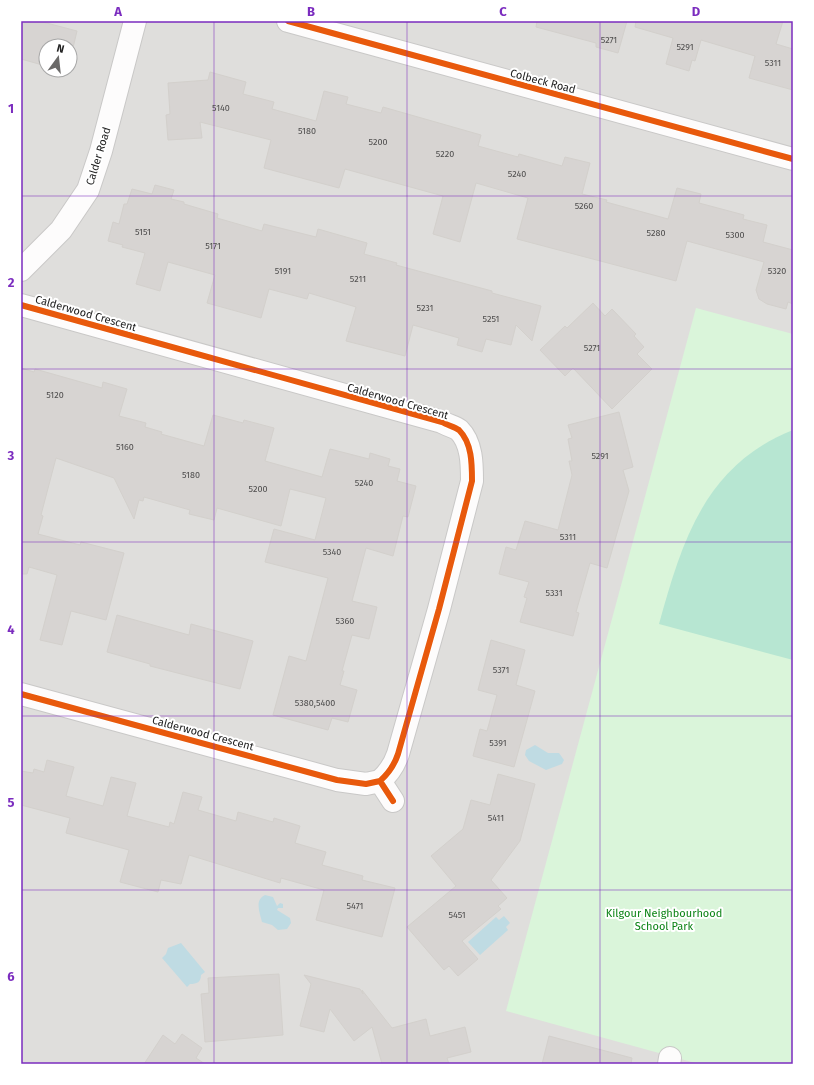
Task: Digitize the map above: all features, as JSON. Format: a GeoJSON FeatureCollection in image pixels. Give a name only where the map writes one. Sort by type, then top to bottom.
{"type":"FeatureCollection","features":[{"type":"Feature","properties":{"kind":"street","name":"Calder Road"},"geometry":{"type":"LineString","coordinates":[[21,270],[33,260],[64,226],[88,190],[101,151],[135,21]]}},
{"type":"Feature","properties":{"kind":"street","name":"Colbeck Road"},"geometry":{"type":"LineString","coordinates":[[288,21],[793,159]]}},
{"type":"Feature","properties":{"kind":"street","name":"Calderwood Crescent"},"geometry":{"type":"LineString","coordinates":[[21,305],[442,422],[458,430],[462,434],[469,448],[472,461],[472,481],[439,609],[398,754],[394,766],[388,775],[380,781],[366,784],[344,781],[21,694]]}},
{"type":"Feature","properties":{"kind":"street"},"geometry":{"type":"LineString","coordinates":[[380,781],[393,801]]}},
{"type":"Feature","properties":{"kind":"shaded area"},"geometry":{"type":"Polygon","coordinates":[[[21,21],[793,21],[793,1064],[21,1064],[21,21]]]}},
{"type":"Feature","properties":{"kind":"green space","name":"Kilgour Neighbourhood School Park"},"geometry":{"type":"Polygon","coordinates":[[[696,308],[793,334],[793,1064],[699,1064],[506,1011],[696,308]]]}},
{"type":"Feature","properties":{"kind":"green space"},"geometry":{"type":"Polygon","coordinates":[[[793,430],[793,660],[659,624],[677,564],[688,535],[702,509],[718,485],[738,463],[763,445],[793,430]]]}},
{"type":"Feature","properties":{"kind":"water"},"geometry":{"type":"Polygon","coordinates":[[[535,745],[548,753],[559,753],[564,760],[562,764],[546,770],[529,761],[525,755],[526,750],[535,745]]]}},
{"type":"Feature","properties":{"kind":"water"},"geometry":{"type":"Polygon","coordinates":[[[265,895],[273,897],[277,906],[280,903],[283,904],[283,908],[278,908],[277,910],[290,918],[291,923],[287,929],[278,930],[272,925],[262,922],[259,911],[259,903],[265,895]]]}},
{"type":"Feature","properties":{"kind":"water"},"geometry":{"type":"Polygon","coordinates":[[[504,916],[510,923],[506,927],[508,930],[480,955],[468,942],[496,917],[499,920],[504,916]]]}},
{"type":"Feature","properties":{"kind":"water"},"geometry":{"type":"Polygon","coordinates":[[[181,943],[205,972],[201,975],[198,982],[195,984],[190,984],[187,987],[162,958],[166,954],[168,948],[181,943]]]}},
{"type":"Feature","properties":{"kind":"building"},"geometry":{"type":"Polygon","coordinates":[[[21,21],[39,21],[77,31],[75,38],[38,38],[38,64],[21,59],[21,21]]]}},
{"type":"Feature","properties":{"kind":"building"},"geometry":{"type":"Polygon","coordinates":[[[537,21],[627,21],[618,53],[596,47],[596,43],[536,27],[537,21]]]}},
{"type":"Feature","properties":{"kind":"building"},"geometry":{"type":"Polygon","coordinates":[[[636,21],[783,21],[776,44],[793,49],[793,90],[749,78],[755,56],[701,40],[695,61],[692,60],[689,71],[666,64],[673,38],[635,27],[636,21]]]}},
{"type":"Feature","properties":{"kind":"building"},"geometry":{"type":"Polygon","coordinates":[[[210,72],[246,82],[243,94],[274,102],[272,109],[316,121],[324,91],[348,97],[346,104],[381,113],[383,107],[481,135],[478,146],[518,157],[519,154],[562,166],[565,157],[590,163],[582,194],[607,200],[606,202],[668,219],[677,188],[701,194],[699,203],[744,215],[743,219],[767,225],[763,242],[793,250],[793,304],[788,302],[786,309],[767,304],[759,299],[756,290],[764,262],[687,241],[676,281],[517,239],[528,198],[476,183],[460,242],[433,234],[443,196],[345,169],[339,188],[264,168],[271,140],[200,122],[202,138],[168,140],[166,115],[170,114],[168,83],[208,80],[210,72]]]}},
{"type":"Feature","properties":{"kind":"building"},"geometry":{"type":"Polygon","coordinates":[[[155,185],[174,190],[171,199],[218,214],[217,218],[262,231],[264,224],[316,237],[318,229],[367,243],[364,254],[397,263],[396,265],[541,306],[532,341],[516,325],[511,345],[486,339],[482,352],[457,345],[459,338],[413,325],[405,356],[346,341],[356,307],[309,293],[307,299],[269,289],[261,318],[207,303],[215,275],[168,262],[160,291],[136,284],[145,253],[122,247],[123,245],[108,241],[113,222],[119,224],[124,204],[127,204],[132,189],[152,194],[155,185]]]}},
{"type":"Feature","properties":{"kind":"building"},"geometry":{"type":"Polygon","coordinates":[[[593,303],[605,316],[612,309],[636,334],[634,336],[644,347],[637,354],[652,369],[612,409],[573,368],[565,376],[540,350],[565,326],[567,328],[593,303]]]}},
{"type":"Feature","properties":{"kind":"building"},"geometry":{"type":"Polygon","coordinates":[[[21,368],[34,372],[35,369],[102,388],[103,382],[127,389],[119,416],[146,423],[145,427],[162,432],[161,434],[204,446],[213,415],[243,423],[244,420],[274,428],[265,461],[322,477],[330,449],[369,459],[370,453],[390,459],[388,466],[400,469],[397,481],[416,486],[408,517],[403,516],[393,556],[366,548],[352,601],[377,607],[369,639],[352,635],[342,671],[344,671],[340,685],[357,690],[348,722],[332,718],[328,730],[273,715],[289,656],[306,661],[328,578],[265,562],[274,529],[315,540],[326,498],[290,489],[281,526],[217,508],[214,520],[189,514],[190,510],[144,497],[143,501],[139,500],[134,519],[114,478],[56,458],[41,515],[43,516],[38,534],[80,545],[81,542],[124,553],[106,620],[71,611],[62,645],[40,640],[57,575],[29,567],[27,574],[21,574],[21,368]]]}},
{"type":"Feature","properties":{"kind":"building"},"geometry":{"type":"Polygon","coordinates":[[[619,412],[633,467],[623,470],[629,491],[607,568],[590,563],[576,612],[579,613],[573,636],[520,622],[527,598],[524,597],[529,582],[499,574],[506,547],[516,550],[525,521],[558,530],[572,475],[569,461],[572,461],[568,439],[572,438],[568,425],[619,412]]]}},
{"type":"Feature","properties":{"kind":"building"},"geometry":{"type":"Polygon","coordinates":[[[117,615],[189,635],[191,624],[253,641],[240,689],[150,666],[150,664],[107,652],[117,615]]]}},
{"type":"Feature","properties":{"kind":"building"},"geometry":{"type":"Polygon","coordinates":[[[491,640],[525,650],[516,685],[535,691],[514,767],[473,756],[480,729],[487,731],[497,695],[478,690],[491,640]]]}},
{"type":"Feature","properties":{"kind":"building"},"geometry":{"type":"Polygon","coordinates":[[[47,760],[74,767],[66,796],[103,806],[111,777],[136,783],[127,816],[169,827],[170,822],[174,824],[183,792],[202,797],[198,810],[236,821],[238,812],[273,822],[274,818],[300,826],[295,843],[326,852],[322,865],[363,876],[362,880],[395,888],[382,937],[316,920],[324,890],[281,878],[280,883],[189,855],[181,884],[161,880],[158,892],[120,882],[129,850],[66,833],[70,818],[21,805],[21,771],[33,773],[34,769],[44,772],[47,760]]]}},
{"type":"Feature","properties":{"kind":"building"},"geometry":{"type":"Polygon","coordinates":[[[498,774],[535,784],[520,841],[491,880],[507,898],[498,906],[501,909],[462,941],[478,959],[458,976],[449,966],[444,970],[407,927],[456,886],[431,856],[463,829],[471,800],[490,805],[498,774]]]}},
{"type":"Feature","properties":{"kind":"building"},"geometry":{"type":"Polygon","coordinates":[[[279,974],[283,1035],[205,1042],[201,994],[209,993],[208,978],[279,974]]]}},
{"type":"Feature","properties":{"kind":"building"},"geometry":{"type":"Polygon","coordinates":[[[304,975],[360,989],[363,994],[362,990],[392,1028],[426,1019],[430,1036],[465,1027],[471,1052],[447,1058],[449,1064],[382,1064],[372,1027],[354,1041],[330,1009],[324,1032],[300,1026],[311,984],[304,975]]]}},
{"type":"Feature","properties":{"kind":"building"},"geometry":{"type":"Polygon","coordinates":[[[182,1034],[202,1048],[196,1058],[205,1064],[144,1064],[163,1035],[175,1044],[182,1034]]]}},
{"type":"Feature","properties":{"kind":"building"},"geometry":{"type":"Polygon","coordinates":[[[549,1036],[632,1058],[631,1064],[542,1064],[549,1036]]]}},
{"type":"Feature","properties":{"kind":"cycle path"},"geometry":{"type":"LineString","coordinates":[[288,21],[793,159]]}},
{"type":"Feature","properties":{"kind":"cycle path"},"geometry":{"type":"LineString","coordinates":[[21,305],[442,422],[459,430],[463,435],[469,447],[472,481],[439,609],[398,754],[391,769],[380,781],[393,801]]}},
{"type":"Feature","properties":{"kind":"cycle path"},"geometry":{"type":"LineString","coordinates":[[21,694],[337,780],[366,784],[380,781]]}}]}
